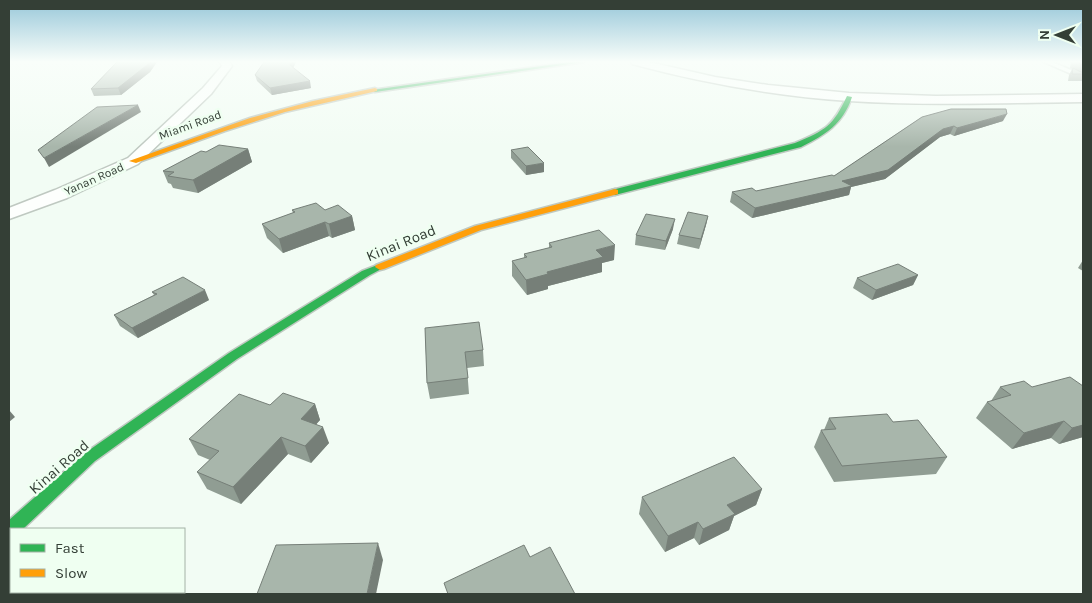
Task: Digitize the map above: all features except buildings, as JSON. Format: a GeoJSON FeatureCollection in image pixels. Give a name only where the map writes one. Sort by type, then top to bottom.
{"type":"FeatureCollection","features":[{"type":"Feature","properties":{"kind":"street","name":"Yanan Road"},"geometry":{"type":"LineString","coordinates":[[9,214],[61,194],[133,161],[208,90]]}},
{"type":"Feature","properties":{"kind":"street","name":"Miami Road"},"geometry":{"type":"LineString","coordinates":[[133,161],[236,123],[338,96],[371,90]]}},
{"type":"Feature","properties":{"kind":"street"},"geometry":{"type":"LineString","coordinates":[[786,90],[848,97],[1083,98]]}},
{"type":"Feature","properties":{"kind":"street","name":"Kinai Road"},"geometry":{"type":"LineString","coordinates":[[12,528],[106,446],[233,356],[366,273],[478,228],[798,145],[833,128],[847,109],[848,97]]}},
{"type":"Feature","properties":{"kind":"traffic: fast"},"geometry":{"type":"LineString","coordinates":[[615,192],[798,145],[815,137],[836,122],[846,107],[849,97]]}},
{"type":"Feature","properties":{"kind":"traffic: fast"},"geometry":{"type":"LineString","coordinates":[[12,528],[90,457],[233,356],[366,273],[380,267]]}},
{"type":"Feature","properties":{"kind":"traffic: slow"},"geometry":{"type":"LineString","coordinates":[[133,161],[222,129],[313,102],[374,90]]}},
{"type":"Feature","properties":{"kind":"traffic: slow"},"geometry":{"type":"LineString","coordinates":[[380,267],[478,228],[615,192]]}}]}
